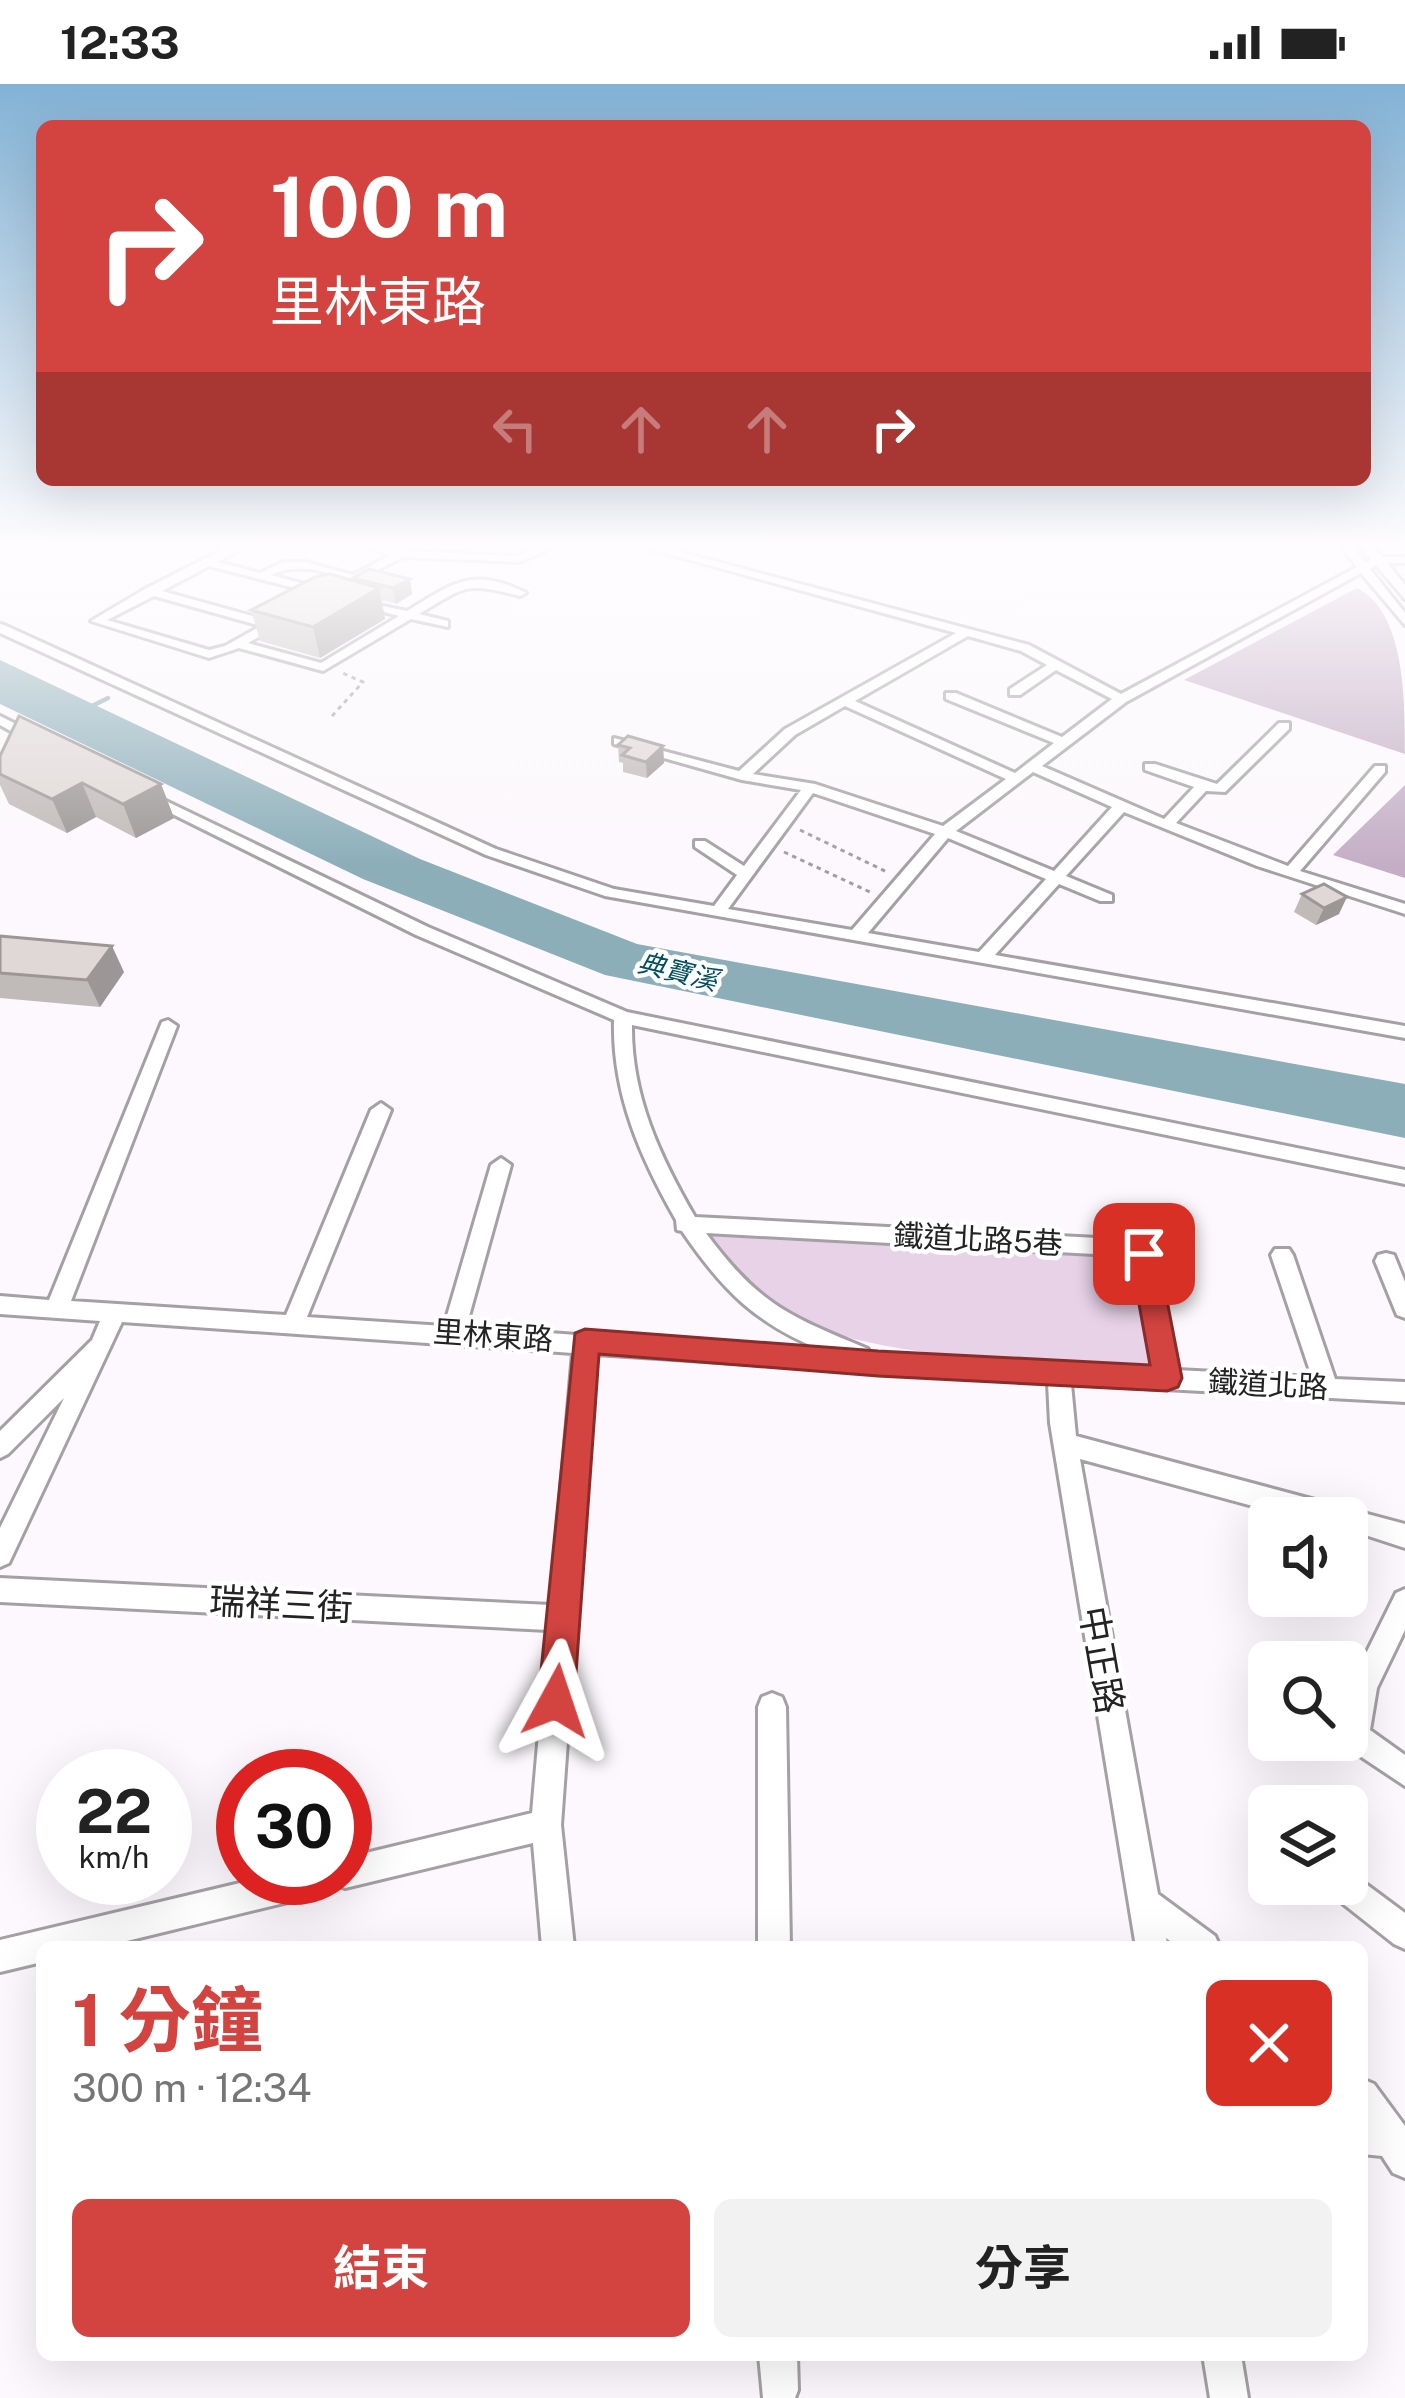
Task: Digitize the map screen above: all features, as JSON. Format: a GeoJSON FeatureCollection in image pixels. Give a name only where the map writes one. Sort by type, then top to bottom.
{"type":"FeatureCollection","features":[{"type":"Feature","properties":{"kind":"street"},"geometry":{"type":"LineString","coordinates":[[48,650],[491,852],[611,893],[1405,1031]]}},
{"type":"Feature","properties":{"kind":"street"},"geometry":{"type":"LineString","coordinates":[[192,650],[225,650]]}},
{"type":"Feature","properties":{"kind":"street"},"geometry":{"type":"LineString","coordinates":[[260,650],[322,667],[350,650]]}},
{"type":"Feature","properties":{"kind":"street"},"geometry":{"type":"LineString","coordinates":[[742,776],[804,724],[936,650]]}},
{"type":"Feature","properties":{"kind":"street"},"geometry":{"type":"LineString","coordinates":[[1029,650],[1120,699]]}},
{"type":"Feature","properties":{"kind":"street"},"geometry":{"type":"LineString","coordinates":[[857,934],[945,832],[1120,699],[1211,650]]}},
{"type":"Feature","properties":{"kind":"street"},"geometry":{"type":"LineString","coordinates":[[1015,692],[1055,665]]}},
{"type":"Feature","properties":{"kind":"street"},"geometry":{"type":"LineString","coordinates":[[951,696],[1063,742]]}},
{"type":"Feature","properties":{"kind":"street"},"geometry":{"type":"LineString","coordinates":[[847,702],[1015,778]]}},
{"type":"Feature","properties":{"kind":"street"},"geometry":{"type":"LineString","coordinates":[[0,720],[57,751]]}},
{"type":"Feature","properties":{"kind":"street"},"geometry":{"type":"LineString","coordinates":[[1150,767],[1220,789],[1284,725]]}},
{"type":"Feature","properties":{"kind":"street"},"geometry":{"type":"LineString","coordinates":[[619,741],[742,776],[810,787],[945,832],[1106,898]]}},
{"type":"Feature","properties":{"kind":"street"},"geometry":{"type":"LineString","coordinates":[[1030,766],[1166,825],[1405,909]]}},
{"type":"Feature","properties":{"kind":"street"},"geometry":{"type":"LineString","coordinates":[[1292,872],[1380,769]]}},
{"type":"Feature","properties":{"kind":"street"},"geometry":{"type":"LineString","coordinates":[[1166,825],[1203,786]]}},
{"type":"Feature","properties":{"kind":"street"},"geometry":{"type":"LineString","coordinates":[[720,910],[810,787]]}},
{"type":"Feature","properties":{"kind":"street"},"geometry":{"type":"LineString","coordinates":[[134,789],[422,931],[623,1017],[1405,1178]]}},
{"type":"Feature","properties":{"kind":"street"},"geometry":{"type":"LineString","coordinates":[[984,957],[1120,807]]}},
{"type":"Feature","properties":{"kind":"street"},"geometry":{"type":"LineString","coordinates":[[700,844],[746,874]]}},
{"type":"Feature","properties":{"kind":"street"},"geometry":{"type":"LineString","coordinates":[[623,1017],[627,1070],[646,1137],[684,1224],[726,1276],[774,1318],[878,1364]]}},
{"type":"Feature","properties":{"kind":"street"},"geometry":{"type":"LineString","coordinates":[[57,1307],[168,1026]]}},
{"type":"Feature","properties":{"kind":"street"},"geometry":{"type":"LineString","coordinates":[[294,1322],[381,1110]]}},
{"type":"Feature","properties":{"kind":"street"},"geometry":{"type":"LineString","coordinates":[[453,1333],[501,1165]]}},
{"type":"Feature","properties":{"kind":"street","name":"鐵道北路5巷"},"geometry":{"type":"LineString","coordinates":[[684,1224],[1136,1249],[1144,1254],[1167,1378]]}},
{"type":"Feature","properties":{"kind":"street"},"geometry":{"type":"LineString","coordinates":[[1282,1255],[1328,1388]]}},
{"type":"Feature","properties":{"kind":"street"},"geometry":{"type":"LineString","coordinates":[[1386,1262],[1405,1309]]}},
{"type":"Feature","properties":{"kind":"street","name":"里林東路"},"geometry":{"type":"LineString","coordinates":[[0,1305],[1059,1372]]}},
{"type":"Feature","properties":{"kind":"street"},"geometry":{"type":"LineString","coordinates":[[0,1555],[115,1311]]}},
{"type":"Feature","properties":{"kind":"street"},"geometry":{"type":"LineString","coordinates":[[557,1941],[546,1826],[585,1341]]}},
{"type":"Feature","properties":{"kind":"street"},"geometry":{"type":"LineString","coordinates":[[0,1447],[101,1346]]}},
{"type":"Feature","properties":{"kind":"street","name":"鐵道北路"},"geometry":{"type":"LineString","coordinates":[[1059,1372],[1405,1392]]}},
{"type":"Feature","properties":{"kind":"street","name":"中正路"},"geometry":{"type":"LineString","coordinates":[[1059,1372],[1066,1444],[1151,1941]]}},
{"type":"Feature","properties":{"kind":"street"},"geometry":{"type":"LineString","coordinates":[[1066,1444],[1254,1497]]}},
{"type":"Feature","properties":{"kind":"street"},"geometry":{"type":"LineString","coordinates":[[1368,1525],[1405,1536]]}},
{"type":"Feature","properties":{"kind":"street","name":"瑞祥三街"},"geometry":{"type":"LineString","coordinates":[[0,1591],[562,1618]]}},
{"type":"Feature","properties":{"kind":"street"},"geometry":{"type":"LineString","coordinates":[[1405,1603],[1364,1686],[1355,1736],[1405,1772]]}},
{"type":"Feature","properties":{"kind":"street"},"geometry":{"type":"LineString","coordinates":[[772,1707],[774,1941]]}},
{"type":"Feature","properties":{"kind":"street"},"geometry":{"type":"LineString","coordinates":[[372,1867],[546,1826]]}},
{"type":"Feature","properties":{"kind":"street"},"geometry":{"type":"LineString","coordinates":[[1144,1902],[1196,1941]]}},
{"type":"Feature","properties":{"kind":"street"},"geometry":{"type":"LineString","coordinates":[[62,1941],[216,1904]]}},
{"type":"Feature","properties":{"kind":"street"},"geometry":{"type":"LineString","coordinates":[[1368,1904],[1405,1933]]}},
{"type":"Feature","properties":{"kind":"street"},"geometry":{"type":"LineString","coordinates":[[0,1956],[36,1947]]}},
{"type":"Feature","properties":{"kind":"street"},"geometry":{"type":"LineString","coordinates":[[1368,2106],[1391,2146]]}},
{"type":"Feature","properties":{"kind":"street"},"geometry":{"type":"LineString","coordinates":[[1223,2361],[1229,2398]]}},
{"type":"Feature","properties":{"kind":"path"},"geometry":{"type":"LineString","coordinates":[[322,667],[363,682],[332,716]]}},
{"type":"Feature","properties":{"kind":"path"},"geometry":{"type":"LineString","coordinates":[[784,822],[904,880]]}},
{"type":"Feature","properties":{"kind":"path"},"geometry":{"type":"LineString","coordinates":[[768,844],[887,900]]}},
{"type":"Feature","properties":{"kind":"shaded area"},"geometry":{"type":"Polygon","coordinates":[[[1240,650],[1397,650],[1405,754],[1184,680],[1240,650]]]}},
{"type":"Feature","properties":{"kind":"shaded area"},"geometry":{"type":"Polygon","coordinates":[[[1405,785],[1405,878],[1333,855],[1405,785]]]}},
{"type":"Feature","properties":{"kind":"shaded area"},"geometry":{"type":"Polygon","coordinates":[[[703,1229],[1131,1256],[1153,1370],[959,1356],[859,1340],[815,1327],[757,1293],[703,1229]]]}},
{"type":"Feature","properties":{"kind":"water","name":"典寶溪"},"geometry":{"type":"Polygon","coordinates":[[[0,660],[420,859],[637,944],[1405,1084],[1405,1138],[605,975],[363,879],[0,704],[0,660]]]}},
{"type":"Feature","properties":{"kind":"building"},"geometry":{"type":"Polygon","coordinates":[[[19,716],[161,784],[123,804],[82,783],[52,799],[0,774],[0,756],[19,716]]]}},
{"type":"Feature","properties":{"kind":"building"},"geometry":{"type":"Polygon","coordinates":[[[628,736],[663,746],[646,762],[622,755],[630,748],[618,745],[628,736]]]}},
{"type":"Feature","properties":{"kind":"building"},"geometry":{"type":"Polygon","coordinates":[[[1324,884],[1347,897],[1324,908],[1302,894],[1324,884]]]}},
{"type":"Feature","properties":{"kind":"building"},"geometry":{"type":"Polygon","coordinates":[[[0,936],[112,946],[87,980],[0,973],[0,936]]]}},
{"type":"Feature","properties":{"kind":"waterway"},"geometry":{"type":"LineString","coordinates":[[88,708],[108,698]]}},
{"type":"Feature","properties":{"kind":"route"},"geometry":{"type":"LineString","coordinates":[[556,1701],[585,1341],[878,1364],[1167,1378],[1144,1254]]}}]}
